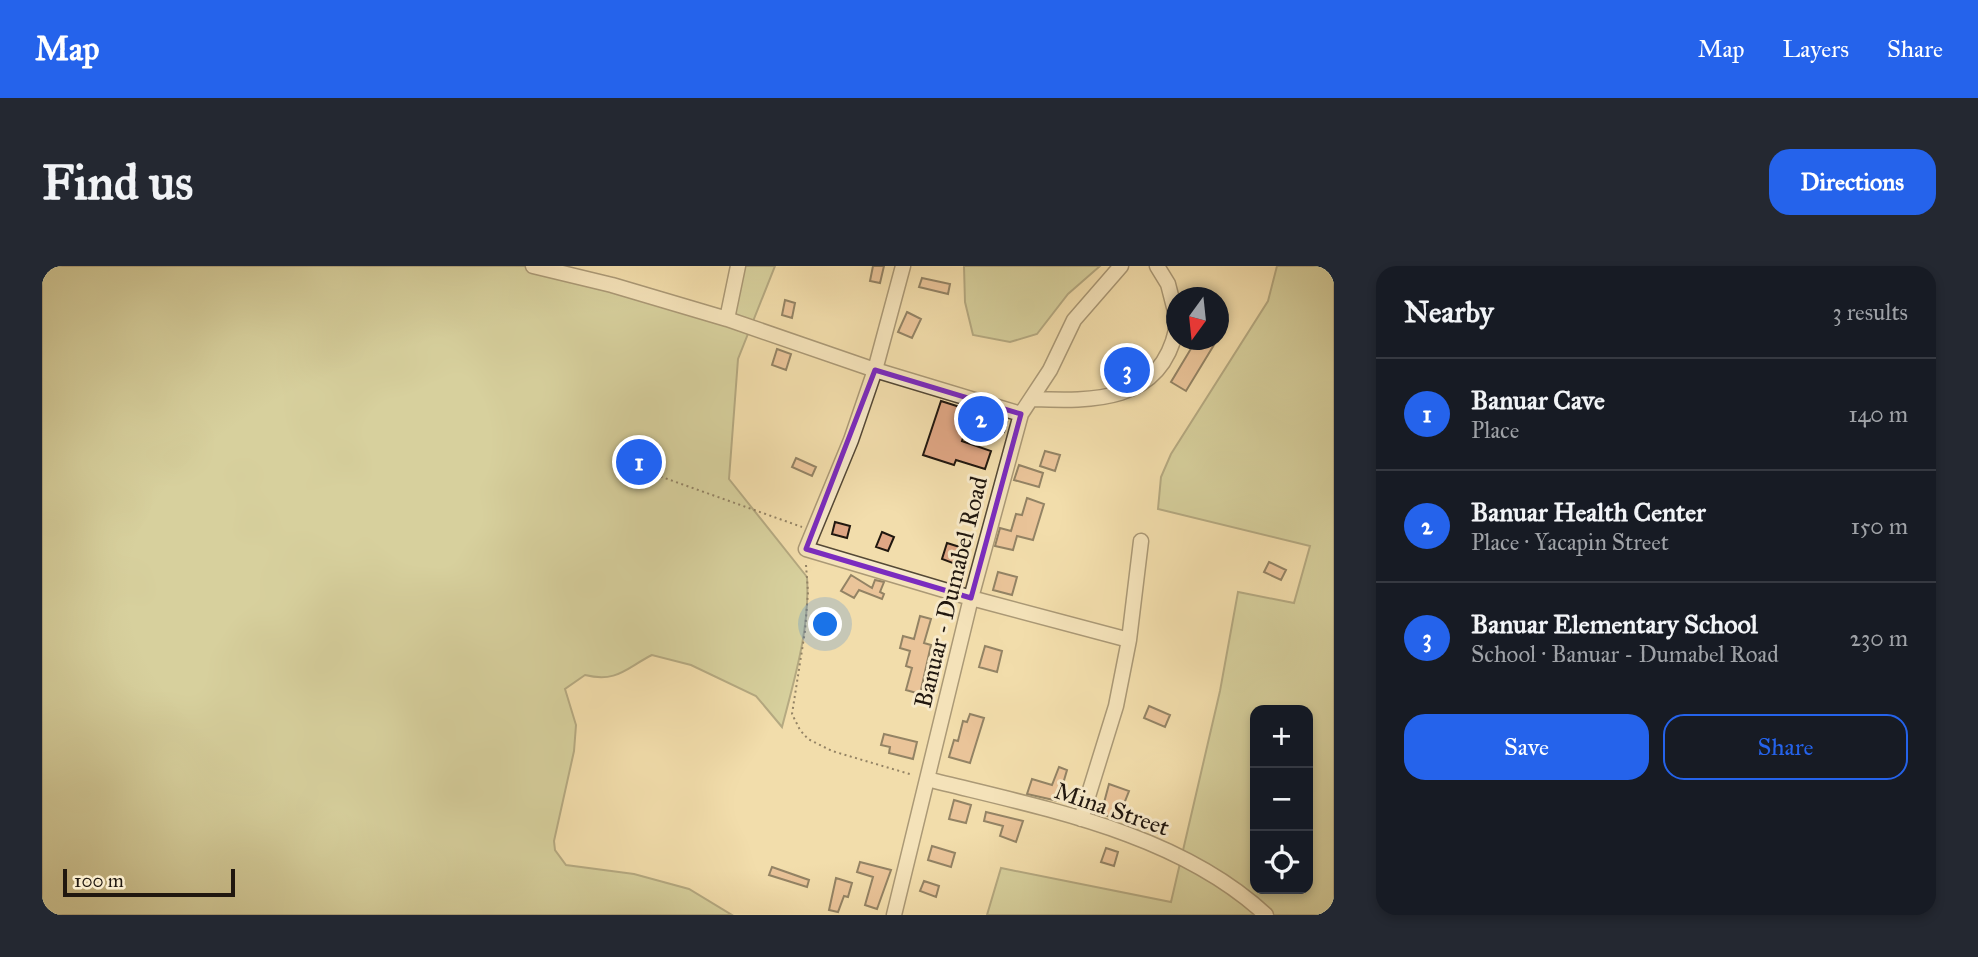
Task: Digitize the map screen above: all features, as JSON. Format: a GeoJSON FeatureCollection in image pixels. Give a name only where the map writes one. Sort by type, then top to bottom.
{"type":"FeatureCollection","features":[{"type":"Feature","properties":{"kind":"street"},"geometry":{"type":"LineString","coordinates":[[533,266],[612,285],[727,319],[875,370],[1021,414]]}},
{"type":"Feature","properties":{"kind":"street"},"geometry":{"type":"LineString","coordinates":[[727,319],[738,266]]}},
{"type":"Feature","properties":{"kind":"street"},"geometry":{"type":"LineString","coordinates":[[903,266],[875,370],[840,470],[806,550],[1129,640]]}},
{"type":"Feature","properties":{"kind":"street","name":"Banuar - Dumabel Road"},"geometry":{"type":"LineString","coordinates":[[894,915],[971,598],[1021,414],[1050,370],[1074,320],[1121,266]]}},
{"type":"Feature","properties":{"kind":"street"},"geometry":{"type":"LineString","coordinates":[[1157,266],[1169,287]]}},
{"type":"Feature","properties":{"kind":"street"},"geometry":{"type":"LineString","coordinates":[[1031,399],[1075,401],[1110,398],[1132,390],[1163,363],[1170,350]]}},
{"type":"Feature","properties":{"kind":"street"},"geometry":{"type":"LineString","coordinates":[[1081,819],[1116,706],[1129,640],[1141,541]]}},
{"type":"Feature","properties":{"kind":"street","name":"Mina Street"},"geometry":{"type":"LineString","coordinates":[[927,779],[1081,819],[1163,849],[1205,870],[1243,894],[1266,915]]}},
{"type":"Feature","properties":{"kind":"path"},"geometry":{"type":"LineString","coordinates":[[645,471],[813,531]]}},
{"type":"Feature","properties":{"kind":"path"},"geometry":{"type":"LineString","coordinates":[[806,550],[808,592],[792,714],[800,730],[808,739],[832,751],[927,779]]}},
{"type":"Feature","properties":{"kind":"highlighted area"},"geometry":{"type":"Polygon","coordinates":[[[875,370],[1021,414],[971,598],[806,549],[875,370]]]}},
{"type":"Feature","properties":{"kind":"green space"},"geometry":{"type":"Polygon","coordinates":[[[42,266],[533,266],[726,319],[738,266],[775,266],[738,359],[729,479],[807,577],[804,634],[782,727],[756,696],[691,665],[652,655],[613,676],[585,675],[565,689],[576,725],[574,751],[554,841],[555,850],[566,865],[634,874],[689,889],[732,915],[42,915],[42,266]]]}},
{"type":"Feature","properties":{"kind":"green space"},"geometry":{"type":"Polygon","coordinates":[[[964,266],[1100,266],[1068,294],[1037,334],[1010,342],[973,335],[965,302],[964,266]]]}},
{"type":"Feature","properties":{"kind":"green space"},"geometry":{"type":"Polygon","coordinates":[[[1277,266],[1334,266],[1334,915],[987,915],[1001,868],[1171,902],[1220,691],[1238,592],[1294,603],[1310,546],[1158,509],[1161,477],[1171,454],[1268,301],[1277,266]]]}},
{"type":"Feature","properties":{"kind":"building"},"geometry":{"type":"Polygon","coordinates":[[[873,266],[884,266],[880,283],[870,281],[873,266]]]}},
{"type":"Feature","properties":{"kind":"building"},"geometry":{"type":"Polygon","coordinates":[[[922,278],[950,284],[948,294],[919,287],[922,278]]]}},
{"type":"Feature","properties":{"kind":"building"},"geometry":{"type":"Polygon","coordinates":[[[785,300],[795,303],[792,318],[782,315],[785,300]]]}},
{"type":"Feature","properties":{"kind":"building"},"geometry":{"type":"Polygon","coordinates":[[[907,312],[921,319],[912,338],[898,332],[907,312]]]}},
{"type":"Feature","properties":{"kind":"building"},"geometry":{"type":"Polygon","coordinates":[[[777,349],[791,354],[786,370],[772,365],[777,349]]]}},
{"type":"Feature","properties":{"kind":"building"},"geometry":{"type":"Polygon","coordinates":[[[1190,350],[1211,350],[1186,391],[1171,382],[1190,350]]]}},
{"type":"Feature","properties":{"kind":"building"},"geometry":{"type":"Polygon","coordinates":[[[941,401],[1007,422],[1004,432],[968,422],[962,441],[991,451],[985,469],[956,460],[954,465],[923,455],[941,401]]]}},
{"type":"Feature","properties":{"kind":"building"},"geometry":{"type":"Polygon","coordinates":[[[1045,451],[1060,455],[1055,471],[1040,466],[1045,451]]]}},
{"type":"Feature","properties":{"kind":"building"},"geometry":{"type":"Polygon","coordinates":[[[796,458],[816,467],[812,476],[792,467],[796,458]]]}},
{"type":"Feature","properties":{"kind":"building"},"geometry":{"type":"Polygon","coordinates":[[[1019,465],[1043,473],[1039,487],[1014,480],[1019,465]]]}},
{"type":"Feature","properties":{"kind":"building"},"geometry":{"type":"Polygon","coordinates":[[[1027,498],[1044,504],[1033,540],[1017,536],[1013,550],[995,546],[1000,528],[1011,531],[1016,514],[1022,515],[1027,498]]]}},
{"type":"Feature","properties":{"kind":"building"},"geometry":{"type":"Polygon","coordinates":[[[835,522],[850,526],[847,538],[832,534],[835,522]]]}},
{"type":"Feature","properties":{"kind":"building"},"geometry":{"type":"Polygon","coordinates":[[[882,532],[894,537],[888,551],[876,547],[882,532]]]}},
{"type":"Feature","properties":{"kind":"building"},"geometry":{"type":"Polygon","coordinates":[[[947,543],[963,548],[958,565],[942,559],[947,543]]]}},
{"type":"Feature","properties":{"kind":"building"},"geometry":{"type":"Polygon","coordinates":[[[1269,562],[1286,570],[1281,580],[1264,572],[1269,562]]]}},
{"type":"Feature","properties":{"kind":"building"},"geometry":{"type":"Polygon","coordinates":[[[998,572],[1017,577],[1012,595],[993,590],[998,572]]]}},
{"type":"Feature","properties":{"kind":"building"},"geometry":{"type":"Polygon","coordinates":[[[851,575],[872,588],[875,580],[884,582],[880,592],[884,594],[882,599],[859,590],[854,598],[841,591],[851,575]]]}},
{"type":"Feature","properties":{"kind":"building"},"geometry":{"type":"Polygon","coordinates":[[[920,616],[931,619],[924,643],[931,645],[920,694],[906,690],[912,668],[906,666],[910,651],[900,648],[903,636],[914,639],[920,616]]]}},
{"type":"Feature","properties":{"kind":"building"},"geometry":{"type":"Polygon","coordinates":[[[985,646],[1002,651],[997,672],[979,667],[985,646]]]}},
{"type":"Feature","properties":{"kind":"building"},"geometry":{"type":"Polygon","coordinates":[[[1149,706],[1170,715],[1165,727],[1144,718],[1149,706]]]}},
{"type":"Feature","properties":{"kind":"building"},"geometry":{"type":"Polygon","coordinates":[[[970,714],[984,718],[970,763],[949,757],[954,740],[958,741],[963,721],[967,722],[970,714]]]}},
{"type":"Feature","properties":{"kind":"building"},"geometry":{"type":"Polygon","coordinates":[[[884,734],[917,742],[913,759],[889,753],[890,747],[881,745],[884,734]]]}},
{"type":"Feature","properties":{"kind":"building"},"geometry":{"type":"Polygon","coordinates":[[[1059,767],[1067,770],[1058,801],[1027,794],[1032,779],[1052,785],[1059,767]]]}},
{"type":"Feature","properties":{"kind":"building"},"geometry":{"type":"Polygon","coordinates":[[[1109,784],[1129,791],[1118,819],[1101,814],[1109,784]]]}},
{"type":"Feature","properties":{"kind":"building"},"geometry":{"type":"Polygon","coordinates":[[[954,800],[971,805],[966,823],[949,819],[954,800]]]}},
{"type":"Feature","properties":{"kind":"building"},"geometry":{"type":"Polygon","coordinates":[[[986,812],[1023,821],[1016,842],[1000,836],[1003,826],[984,821],[986,812]]]}},
{"type":"Feature","properties":{"kind":"building"},"geometry":{"type":"Polygon","coordinates":[[[1148,820],[1163,824],[1160,834],[1145,829],[1148,820]]]}},
{"type":"Feature","properties":{"kind":"building"},"geometry":{"type":"Polygon","coordinates":[[[932,846],[955,853],[951,867],[928,860],[932,846]]]}},
{"type":"Feature","properties":{"kind":"building"},"geometry":{"type":"Polygon","coordinates":[[[1106,848],[1118,852],[1114,866],[1101,862],[1106,848]]]}},
{"type":"Feature","properties":{"kind":"building"},"geometry":{"type":"Polygon","coordinates":[[[860,862],[891,870],[877,909],[865,905],[873,877],[857,872],[860,862]]]}},
{"type":"Feature","properties":{"kind":"building"},"geometry":{"type":"Polygon","coordinates":[[[772,867],[809,880],[807,887],[769,875],[772,867]]]}},
{"type":"Feature","properties":{"kind":"building"},"geometry":{"type":"Polygon","coordinates":[[[836,878],[852,883],[848,897],[844,896],[838,912],[829,910],[836,878]]]}},
{"type":"Feature","properties":{"kind":"building"},"geometry":{"type":"Polygon","coordinates":[[[924,881],[939,886],[936,897],[920,891],[924,881]]]}},
{"type":"Feature","properties":{"kind":"place","name":"Banuar Elementary School"},"geometry":{"type":"Point","coordinates":[1127,370]}},
{"type":"Feature","properties":{"kind":"place","name":"Banuar Health Center"},"geometry":{"type":"Point","coordinates":[981,419]}},
{"type":"Feature","properties":{"kind":"place","name":"Banuar Cave"},"geometry":{"type":"Point","coordinates":[639,462]}}]}
